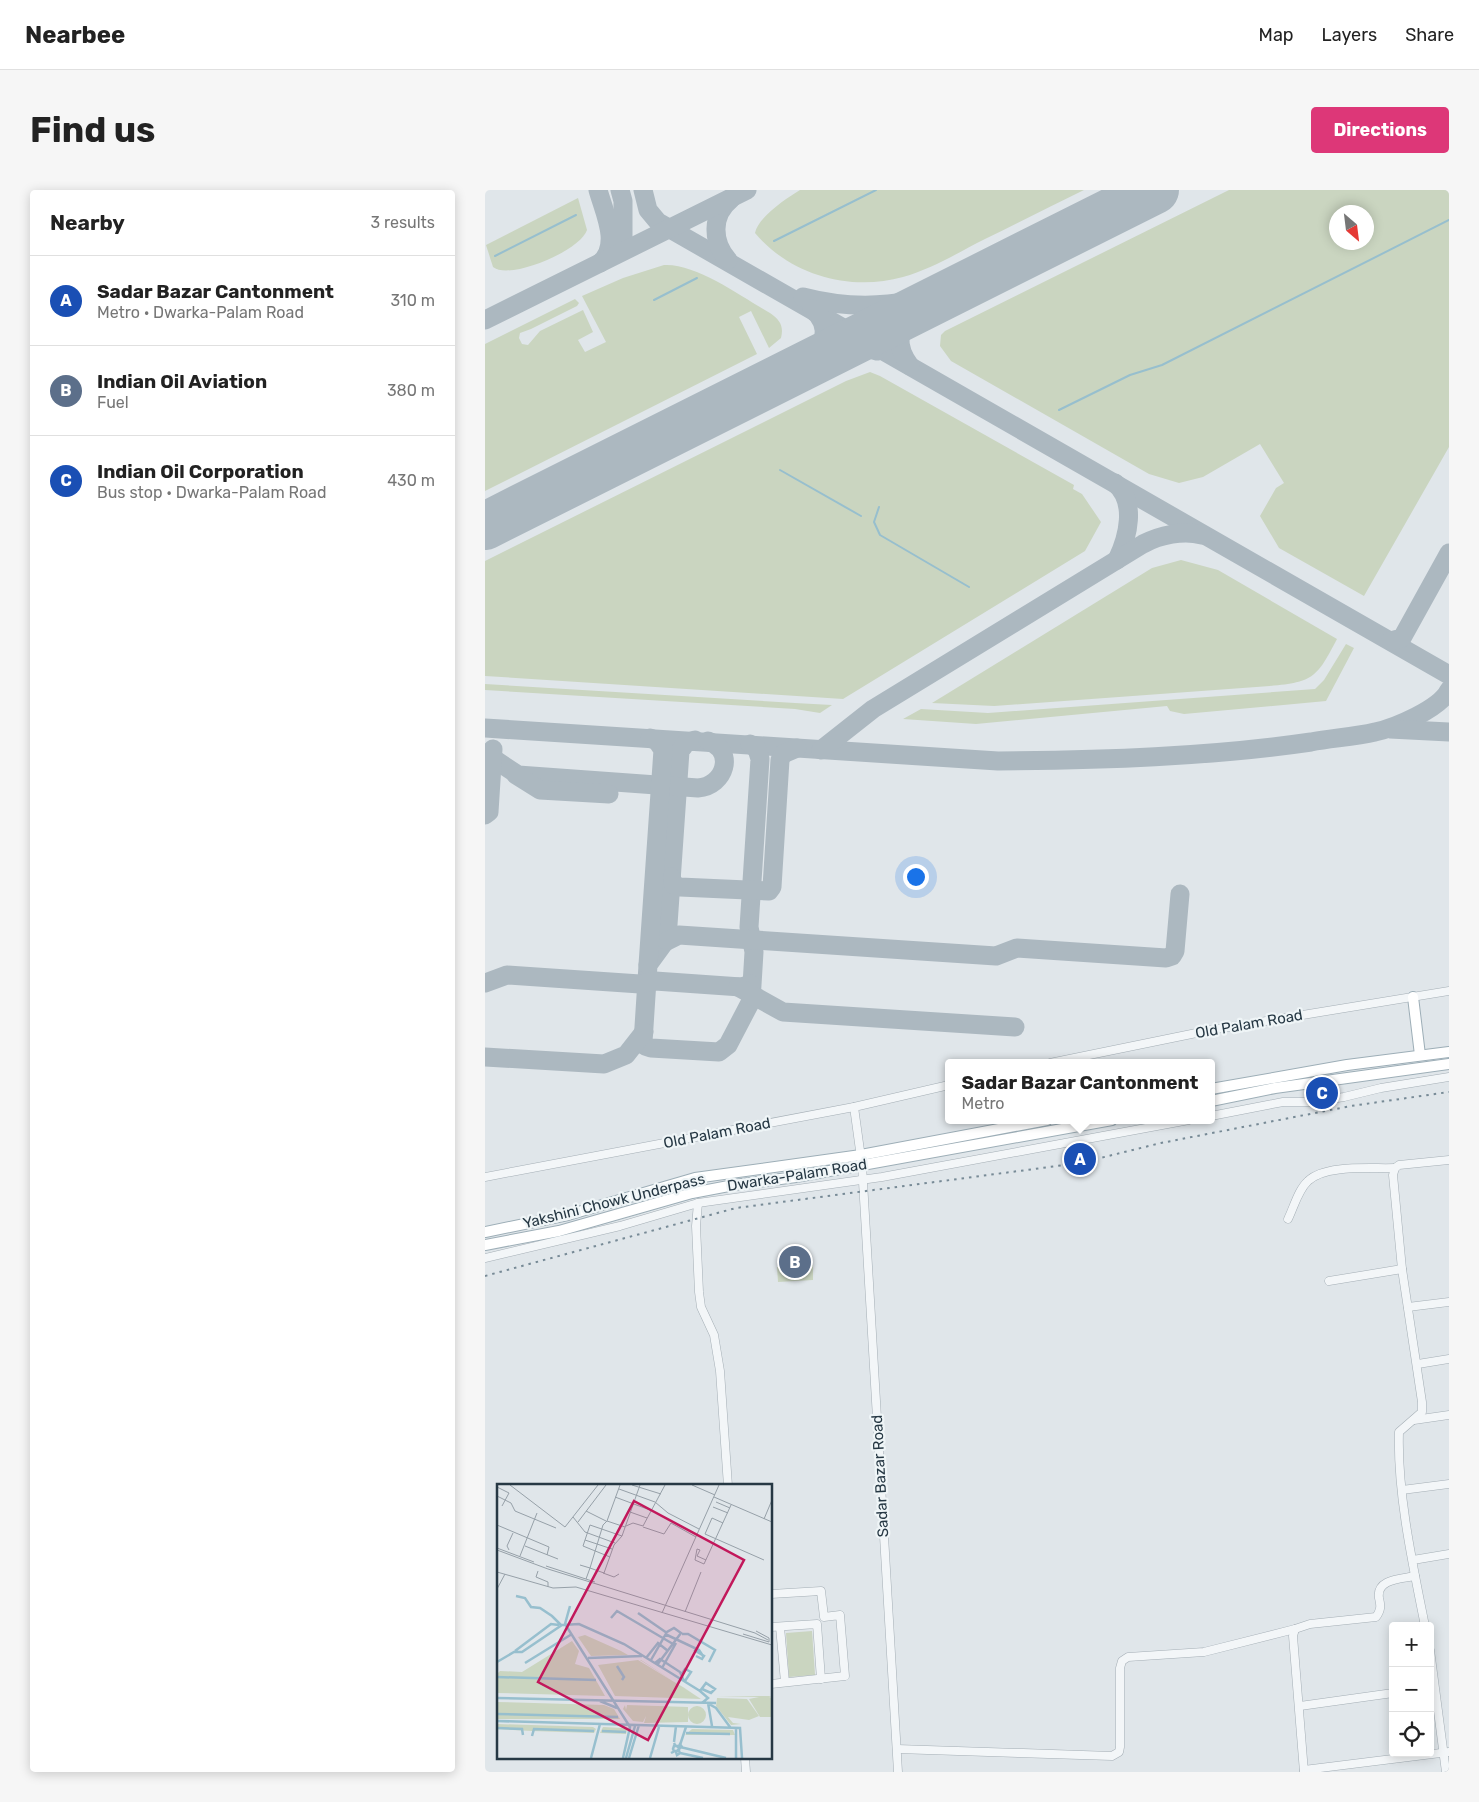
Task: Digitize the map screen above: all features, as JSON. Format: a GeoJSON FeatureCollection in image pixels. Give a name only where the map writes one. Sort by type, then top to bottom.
{"type":"FeatureCollection","features":[{"type":"Feature","properties":{"kind":"main road"},"geometry":{"type":"LineString","coordinates":[[1413,997],[1420,1055]]}},
{"type":"Feature","properties":{"kind":"main road"},"geometry":{"type":"LineString","coordinates":[[1215,1088],[1347,1065],[1449,1052]]}},
{"type":"Feature","properties":{"kind":"main road"},"geometry":{"type":"LineString","coordinates":[[1215,1100],[1284,1087],[1449,1064]]}},
{"type":"Feature","properties":{"kind":"main road","name":"Dwarka-Palam Road"},"geometry":{"type":"LineString","coordinates":[[485,1245],[559,1231],[693,1193],[862,1160],[1028,1124]]}},
{"type":"Feature","properties":{"kind":"main road","name":"Dwarka-Palam Road"},"geometry":{"type":"LineString","coordinates":[[862,1160],[1087,1124]]}},
{"type":"Feature","properties":{"kind":"main road","name":"Yakshini Chowk Underpass"},"geometry":{"type":"LineString","coordinates":[[485,1232],[568,1215],[695,1178],[862,1160]]}},
{"type":"Feature","properties":{"kind":"street","name":"Old Palam Road"},"geometry":{"type":"LineString","coordinates":[[1070,1059],[1182,1036],[1449,991]]}},
{"type":"Feature","properties":{"kind":"street"},"geometry":{"type":"LineString","coordinates":[[1215,1115],[1283,1102],[1311,1102],[1336,1098],[1381,1088],[1449,1077]]}},
{"type":"Feature","properties":{"kind":"street","name":"Old Palam Road"},"geometry":{"type":"LineString","coordinates":[[485,1177],[854,1107],[945,1086]]}},
{"type":"Feature","properties":{"kind":"street","name":"Sadar Bazar Road"},"geometry":{"type":"LineString","coordinates":[[854,1107],[862,1160],[898,1772]]}},
{"type":"Feature","properties":{"kind":"street"},"geometry":{"type":"LineString","coordinates":[[485,1258],[611,1229],[698,1203],[732,1196],[863,1180],[1167,1124]]}},
{"type":"Feature","properties":{"kind":"street"},"geometry":{"type":"LineString","coordinates":[[1289,1219],[1309,1180],[1324,1173],[1348,1169],[1395,1168],[1399,1165],[1449,1160]]}},
{"type":"Feature","properties":{"kind":"street"},"geometry":{"type":"LineString","coordinates":[[1395,1168],[1393,1175],[1401,1269],[1418,1364],[1422,1412],[1399,1432],[1402,1490],[1424,1622]]}},
{"type":"Feature","properties":{"kind":"street"},"geometry":{"type":"LineString","coordinates":[[698,1203],[696,1226],[699,1292],[701,1307],[714,1335],[720,1371],[728,1484]]}},
{"type":"Feature","properties":{"kind":"street"},"geometry":{"type":"LineString","coordinates":[[1329,1281],[1401,1269]]}},
{"type":"Feature","properties":{"kind":"street"},"geometry":{"type":"LineString","coordinates":[[1408,1307],[1449,1302]]}},
{"type":"Feature","properties":{"kind":"street"},"geometry":{"type":"LineString","coordinates":[[1418,1364],[1449,1359]]}},
{"type":"Feature","properties":{"kind":"street"},"geometry":{"type":"LineString","coordinates":[[1413,1420],[1449,1415]]}},
{"type":"Feature","properties":{"kind":"street"},"geometry":{"type":"LineString","coordinates":[[1402,1490],[1449,1484]]}},
{"type":"Feature","properties":{"kind":"street"},"geometry":{"type":"LineString","coordinates":[[1413,1560],[1449,1554]]}},
{"type":"Feature","properties":{"kind":"street"},"geometry":{"type":"LineString","coordinates":[[897,1749],[1112,1756],[1119,1752],[1120,1747],[1120,1668],[1122,1661],[1128,1657],[1204,1652],[1310,1624],[1376,1617],[1380,1612],[1379,1593],[1385,1582],[1415,1576]]}},
{"type":"Feature","properties":{"kind":"street"},"geometry":{"type":"LineString","coordinates":[[773,1594],[821,1591],[824,1617]]}},
{"type":"Feature","properties":{"kind":"street"},"geometry":{"type":"LineString","coordinates":[[773,1627],[817,1624],[824,1617],[841,1615],[845,1676],[773,1684]]}},
{"type":"Feature","properties":{"kind":"street"},"geometry":{"type":"LineString","coordinates":[[817,1624],[821,1679]]}},
{"type":"Feature","properties":{"kind":"street"},"geometry":{"type":"LineString","coordinates":[[780,1626],[785,1682]]}},
{"type":"Feature","properties":{"kind":"street"},"geometry":{"type":"LineString","coordinates":[[1295,1629],[1293,1636],[1304,1771],[1446,1752]]}},
{"type":"Feature","properties":{"kind":"street"},"geometry":{"type":"LineString","coordinates":[[1434,1692],[1446,1752],[1446,1772]]}},
{"type":"Feature","properties":{"kind":"street"},"geometry":{"type":"LineString","coordinates":[[1299,1706],[1389,1694]]}},
{"type":"Feature","properties":{"kind":"green space"},"geometry":{"type":"Polygon","coordinates":[[[800,190],[1084,190],[924,270],[883,281],[862,282],[842,281],[803,269],[785,260],[769,248],[755,233],[757,227],[767,214],[800,190]]]}},
{"type":"Feature","properties":{"kind":"green space"},"geometry":{"type":"Polygon","coordinates":[[[1229,190],[1449,190],[1449,447],[1364,596],[1279,548],[1260,516],[1276,488],[1284,483],[1260,444],[1203,477],[1179,483],[1149,474],[951,361],[940,346],[941,335],[945,331],[1229,190]]]}},
{"type":"Feature","properties":{"kind":"green space"},"geometry":{"type":"Polygon","coordinates":[[[578,198],[587,230],[582,238],[559,254],[529,267],[502,270],[493,267],[486,245],[578,198]]]}},
{"type":"Feature","properties":{"kind":"green space"},"geometry":{"type":"Polygon","coordinates":[[[664,265],[690,269],[704,275],[770,313],[780,324],[782,330],[781,338],[769,348],[751,311],[739,317],[757,354],[485,491],[485,344],[575,299],[579,303],[577,306],[520,333],[519,338],[522,344],[528,345],[540,331],[583,310],[593,332],[578,340],[585,352],[606,342],[582,296],[623,278],[664,265]]]}},
{"type":"Feature","properties":{"kind":"green space"},"geometry":{"type":"Polygon","coordinates":[[[870,372],[1074,485],[1073,489],[1082,494],[1101,522],[1085,551],[843,699],[485,676],[485,561],[846,381],[870,372]]]}},
{"type":"Feature","properties":{"kind":"green space"},"geometry":{"type":"Polygon","coordinates":[[[1181,560],[1218,570],[1337,639],[1319,670],[1313,675],[1296,682],[1270,686],[994,706],[932,703],[1152,568],[1181,560]]]}},
{"type":"Feature","properties":{"kind":"green space"},"geometry":{"type":"Polygon","coordinates":[[[1346,644],[1354,648],[1326,701],[1184,714],[1170,711],[1167,706],[976,724],[903,719],[921,709],[988,713],[1315,689],[1324,680],[1346,644]]]}},
{"type":"Feature","properties":{"kind":"green space"},"geometry":{"type":"Polygon","coordinates":[[[485,684],[832,705],[820,713],[795,709],[485,690],[485,684]]]}},
{"type":"Feature","properties":{"kind":"green space"},"geometry":{"type":"Polygon","coordinates":[[[813,1265],[813,1280],[778,1282],[777,1267],[813,1265]]]}},
{"type":"Feature","properties":{"kind":"green space"},"geometry":{"type":"Polygon","coordinates":[[[812,1631],[815,1675],[789,1677],[786,1633],[812,1631]]]}},
{"type":"Feature","properties":{"kind":"waterway"},"geometry":{"type":"LineString","coordinates":[[774,241],[876,190]]}},
{"type":"Feature","properties":{"kind":"waterway"},"geometry":{"type":"LineString","coordinates":[[495,256],[576,215]]}},
{"type":"Feature","properties":{"kind":"waterway"},"geometry":{"type":"LineString","coordinates":[[1059,410],[1130,375],[1162,365],[1449,220]]}},
{"type":"Feature","properties":{"kind":"waterway"},"geometry":{"type":"LineString","coordinates":[[654,300],[697,278]]}},
{"type":"Feature","properties":{"kind":"waterway"},"geometry":{"type":"LineString","coordinates":[[780,470],[861,516]]}},
{"type":"Feature","properties":{"kind":"waterway"},"geometry":{"type":"LineString","coordinates":[[879,507],[874,522],[880,535],[969,587]]}},
{"type":"Feature","properties":{"kind":"taxiway"},"geometry":{"type":"LineString","coordinates":[[598,190],[607,218],[610,238],[606,256],[600,263]]}},
{"type":"Feature","properties":{"kind":"taxiway"},"geometry":{"type":"LineString","coordinates":[[620,190],[623,201],[623,244]]}},
{"type":"Feature","properties":{"kind":"taxiway"},"geometry":{"type":"LineString","coordinates":[[643,190],[648,210],[658,222],[1449,675]]}},
{"type":"Feature","properties":{"kind":"taxiway"},"geometry":{"type":"LineString","coordinates":[[485,320],[747,190]]}},
{"type":"Feature","properties":{"kind":"taxiway"},"geometry":{"type":"LineString","coordinates":[[728,260],[719,245],[716,229],[720,213],[724,205],[731,199]]}},
{"type":"Feature","properties":{"kind":"taxiway"},"geometry":{"type":"LineString","coordinates":[[803,297],[842,304],[881,305],[919,299],[957,288]]}},
{"type":"Feature","properties":{"kind":"taxiway"},"geometry":{"type":"LineString","coordinates":[[807,364],[818,352],[824,338],[822,323],[819,316],[812,309]]}},
{"type":"Feature","properties":{"kind":"taxiway"},"geometry":{"type":"LineString","coordinates":[[910,366],[902,351],[900,337],[904,324],[914,310]]}},
{"type":"Feature","properties":{"kind":"taxiway"},"geometry":{"type":"LineString","coordinates":[[825,355],[844,349],[863,348],[877,351]]}},
{"type":"Feature","properties":{"kind":"taxiway"},"geometry":{"type":"LineString","coordinates":[[1115,483],[1122,491],[1128,510],[1127,531],[1117,560]]}},
{"type":"Feature","properties":{"kind":"taxiway"},"geometry":{"type":"LineString","coordinates":[[821,750],[873,709],[1143,544],[1172,534],[1202,535]]}},
{"type":"Feature","properties":{"kind":"taxiway"},"geometry":{"type":"LineString","coordinates":[[1391,641],[1402,638],[1449,553]]}},
{"type":"Feature","properties":{"kind":"taxiway"},"geometry":{"type":"LineString","coordinates":[[485,728],[998,761],[1116,759],[1233,751],[1367,734],[1416,717],[1436,704],[1449,690]]}},
{"type":"Feature","properties":{"kind":"taxiway"},"geometry":{"type":"LineString","coordinates":[[1390,729],[1449,732]]}},
{"type":"Feature","properties":{"kind":"taxiway"},"geometry":{"type":"LineString","coordinates":[[648,965],[663,750],[657,741],[650,738]]}},
{"type":"Feature","properties":{"kind":"taxiway"},"geometry":{"type":"LineString","coordinates":[[695,740],[686,743],[680,751],[667,939],[648,965],[643,1042],[645,1046],[651,1048],[719,1052],[728,1045],[751,1001],[754,952],[749,927],[760,759],[757,749],[750,744]]}},
{"type":"Feature","properties":{"kind":"taxiway"},"geometry":{"type":"LineString","coordinates":[[485,753],[518,775],[698,788],[707,786],[715,781],[724,768],[722,752],[717,746],[708,741]]}},
{"type":"Feature","properties":{"kind":"taxiway"},"geometry":{"type":"LineString","coordinates":[[671,877],[674,885],[680,887],[769,891],[772,887],[780,760],[783,754],[797,748]]}},
{"type":"Feature","properties":{"kind":"taxiway"},"geometry":{"type":"LineString","coordinates":[[485,815],[489,812],[493,749]]}},
{"type":"Feature","properties":{"kind":"taxiway"},"geometry":{"type":"LineString","coordinates":[[516,775],[540,790],[609,794]]}},
{"type":"Feature","properties":{"kind":"taxiway"},"geometry":{"type":"LineString","coordinates":[[667,941],[679,935],[996,956],[1017,948],[1166,958],[1172,956],[1175,951],[1180,894]]}},
{"type":"Feature","properties":{"kind":"taxiway"},"geometry":{"type":"LineString","coordinates":[[485,983],[507,975],[640,984],[655,981],[741,987],[751,984]]}},
{"type":"Feature","properties":{"kind":"taxiway"},"geometry":{"type":"LineString","coordinates":[[738,987],[783,1012],[1015,1027]]}},
{"type":"Feature","properties":{"kind":"taxiway"},"geometry":{"type":"LineString","coordinates":[[485,1057],[604,1064],[626,1055],[644,1032]]}},
{"type":"Feature","properties":{"kind":"runway"},"geometry":{"type":"LineString","coordinates":[[485,526],[1155,190]]}},
{"type":"Feature","properties":{"kind":"railway"},"geometry":{"type":"LineString","coordinates":[[485,1276],[736,1208],[1080,1163],[1161,1143],[1351,1106],[1449,1092]]}},
{"type":"Feature","properties":{"kind":"place","name":"Indian Oil Corporation"},"geometry":{"type":"Point","coordinates":[1322,1093]}},
{"type":"Feature","properties":{"kind":"place","name":"Sadar Bazar Cantonment"},"geometry":{"type":"Point","coordinates":[1080,1159]}},
{"type":"Feature","properties":{"kind":"place","name":"Indian Oil Aviation"},"geometry":{"type":"Point","coordinates":[795,1262]}}]}
